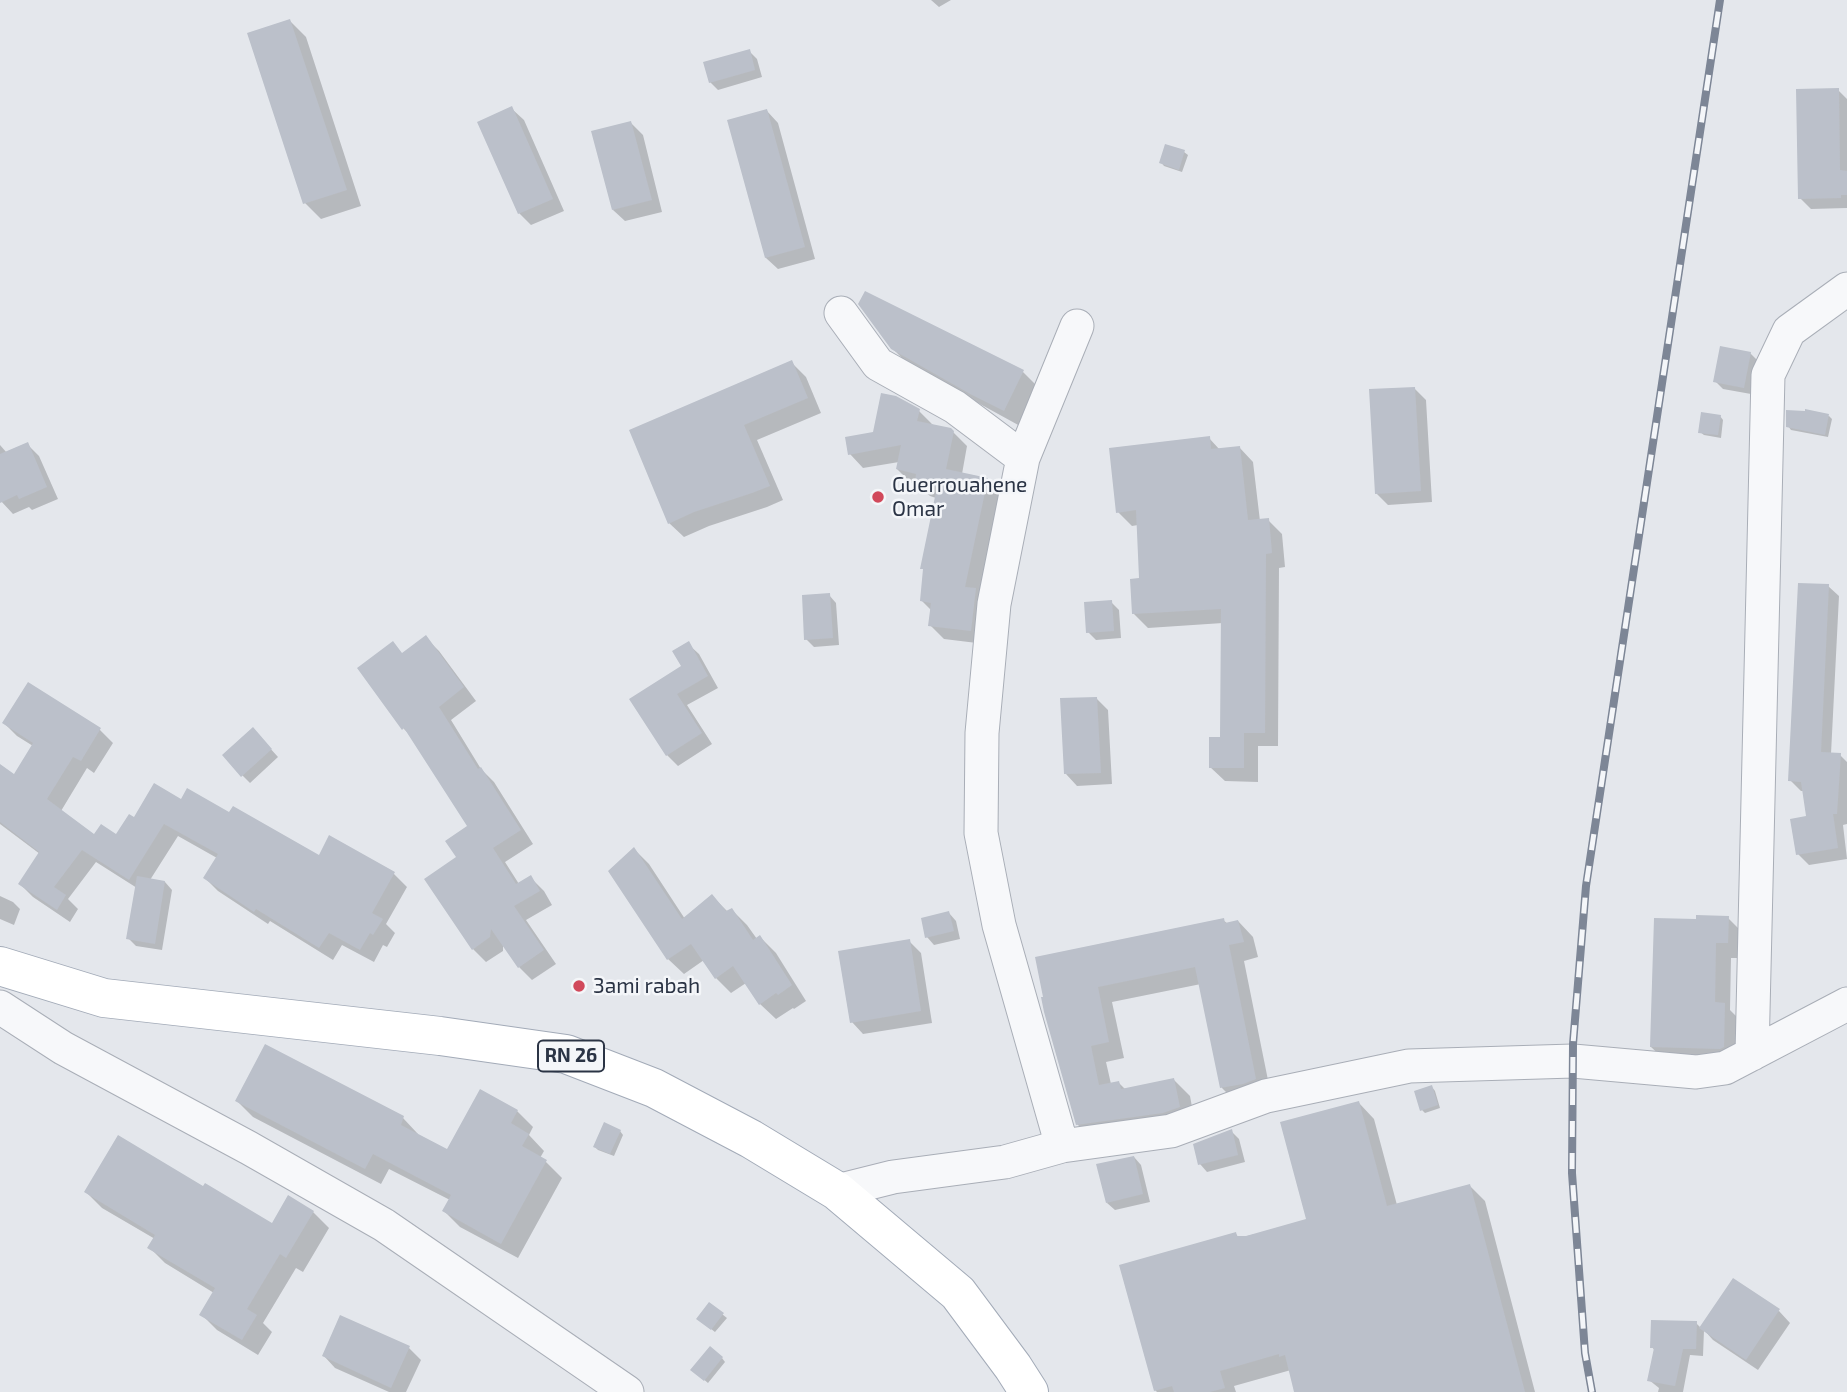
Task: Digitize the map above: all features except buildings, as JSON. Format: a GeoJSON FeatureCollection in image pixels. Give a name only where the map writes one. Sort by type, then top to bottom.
{"type":"FeatureCollection","features":[{"type":"Feature","properties":{"kind":"main road","name":"RN 26"},"geometry":{"type":"LineString","coordinates":[[5,974],[104,998],[440,1036],[566,1054],[654,1088],[751,1139],[837,1191],[958,1293],[1029,1392]]}},
{"type":"Feature","properties":{"kind":"street"},"geometry":{"type":"LineString","coordinates":[[1752,1054],[1768,375],[1789,331],[1847,289]]}},
{"type":"Feature","properties":{"kind":"street"},"geometry":{"type":"LineString","coordinates":[[841,313],[878,364],[955,407],[1023,458]]}},
{"type":"Feature","properties":{"kind":"street"},"geometry":{"type":"LineString","coordinates":[[1062,1146],[999,925],[981,833],[982,733],[994,604],[1023,458],[1077,326]]}},
{"type":"Feature","properties":{"kind":"street"},"geometry":{"type":"LineString","coordinates":[[837,1191],[893,1177],[1005,1162],[1062,1146],[1171,1131],[1266,1097],[1409,1066],[1573,1061],[1696,1072],[1725,1068],[1847,1003]]}},
{"type":"Feature","properties":{"kind":"street"},"geometry":{"type":"LineString","coordinates":[[0,1007],[63,1048],[249,1148],[384,1225],[627,1392]]}},
{"type":"Feature","properties":{"kind":"railway"},"geometry":{"type":"LineString","coordinates":[[1592,1392],[1585,1353],[1572,1173],[1573,1044],[1586,886],[1720,0]]}},
{"type":"Feature","properties":{"kind":"place","name":"Guerrouahene Omar"},"geometry":{"type":"Point","coordinates":[878,497]}},
{"type":"Feature","properties":{"kind":"place","name":"3ami rabah"},"geometry":{"type":"Point","coordinates":[579,986]}}]}
